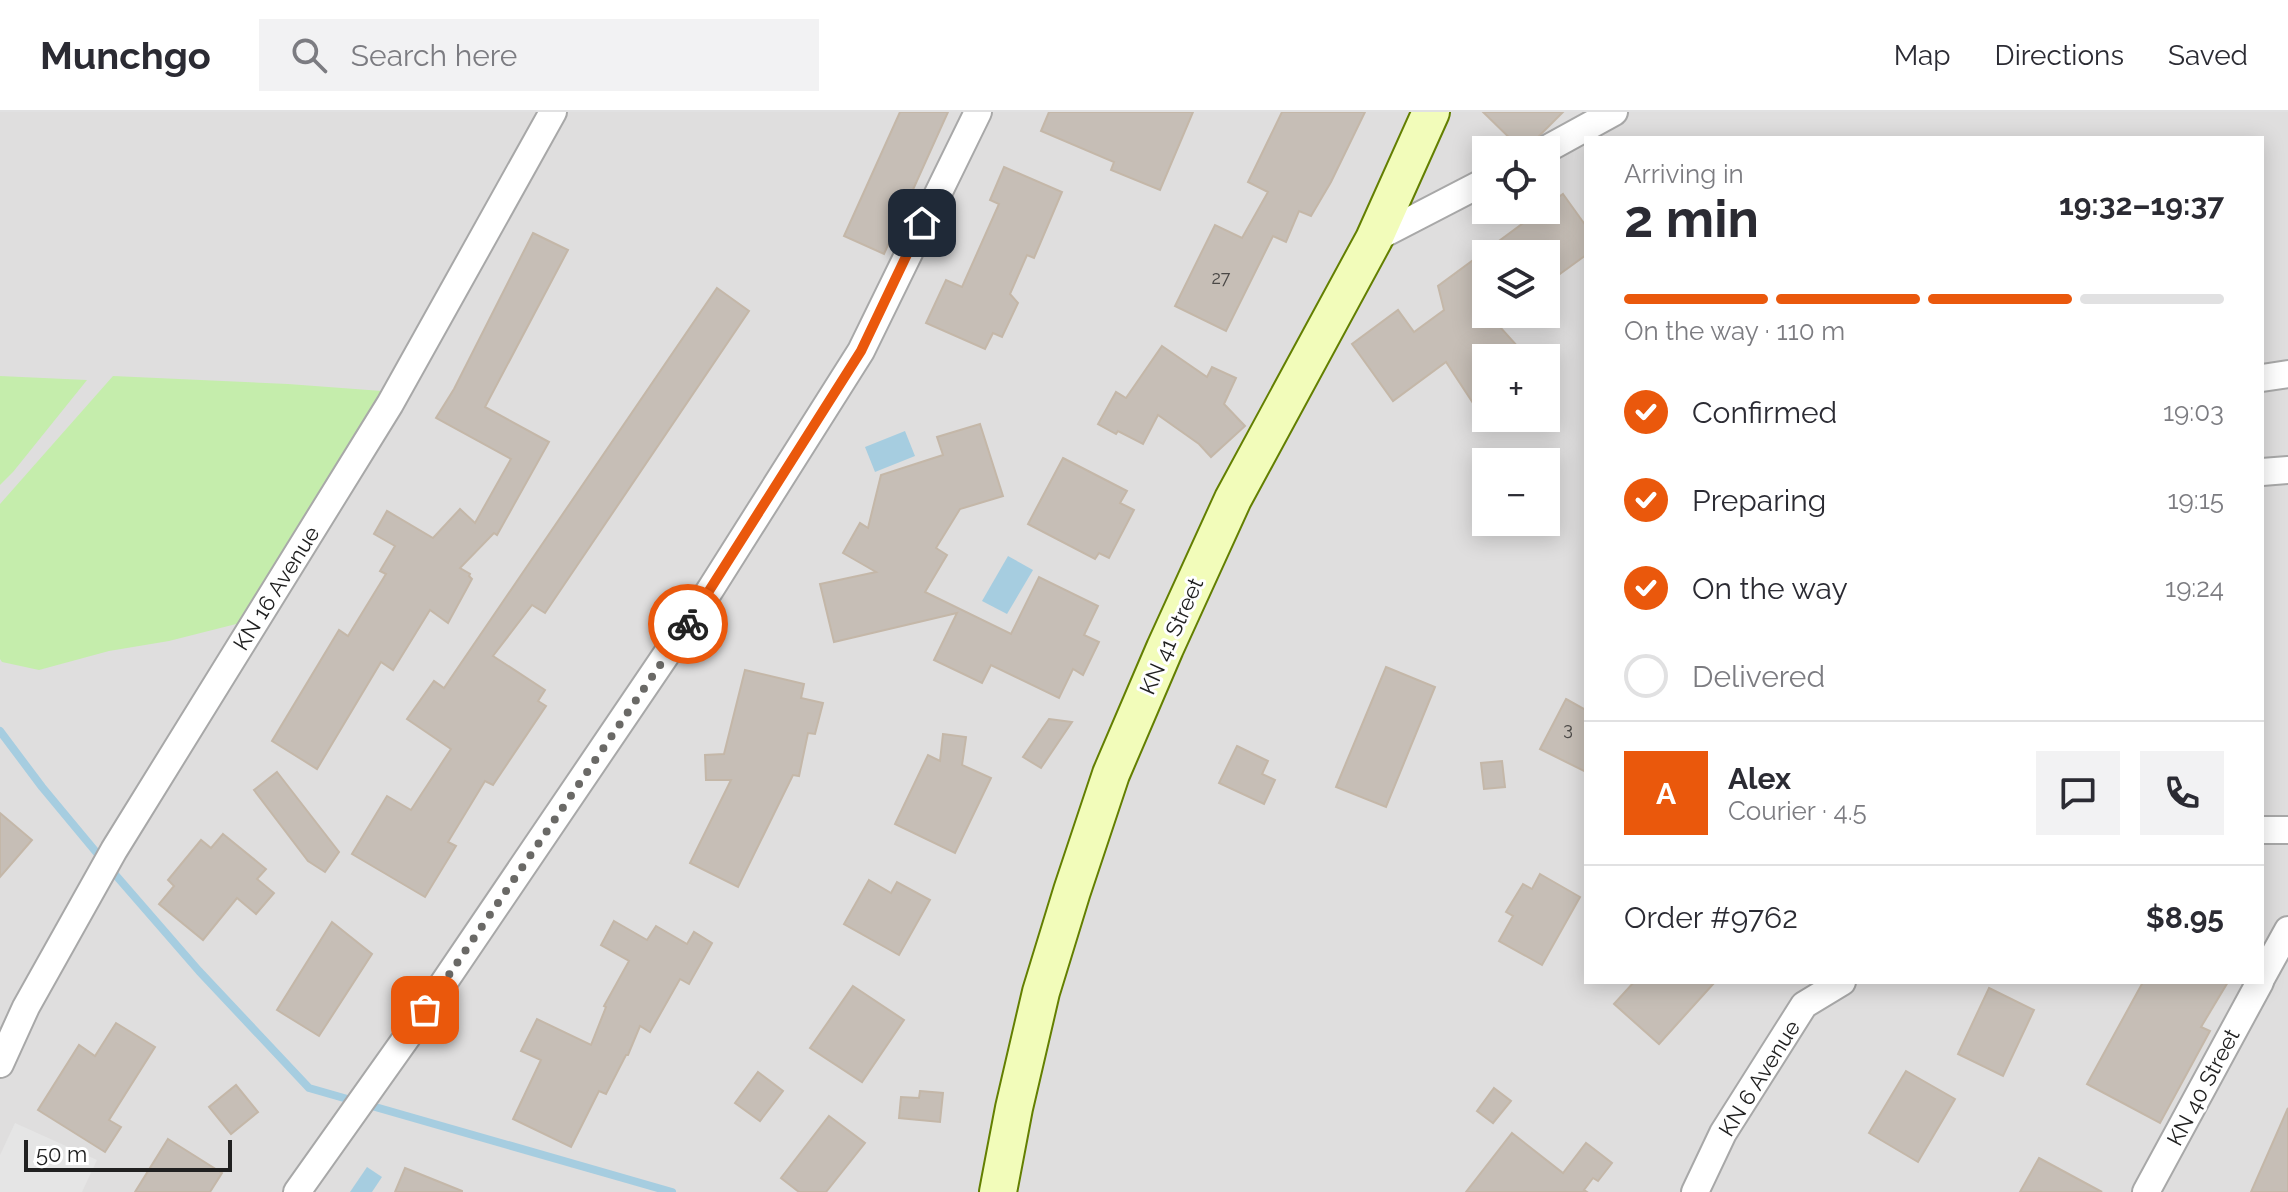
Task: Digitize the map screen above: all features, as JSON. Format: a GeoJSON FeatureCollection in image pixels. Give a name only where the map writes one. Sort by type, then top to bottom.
{"type":"FeatureCollection","features":[{"type":"Feature","properties":{"kind":"main road","name":"KN 41 Street"},"geometry":{"type":"LineString","coordinates":[[998,1192],[1041,992],[1111,774],[1233,499],[1374,239],[1431,112]]}},
{"type":"Feature","properties":{"kind":"street","name":"KN 16 Avenue"},"geometry":{"type":"LineString","coordinates":[[0,1064],[26,1007],[114,850],[390,404],[553,112]]}},
{"type":"Feature","properties":{"kind":"street"},"geometry":{"type":"LineString","coordinates":[[297,1192],[407,1037],[710,590],[861,351],[978,112]]}},
{"type":"Feature","properties":{"kind":"street"},"geometry":{"type":"LineString","coordinates":[[1560,142],[1614,112]]}},
{"type":"Feature","properties":{"kind":"street"},"geometry":{"type":"LineString","coordinates":[[1374,239],[1472,188]]}},
{"type":"Feature","properties":{"kind":"street"},"geometry":{"type":"LineString","coordinates":[[2264,378],[2288,374]]}},
{"type":"Feature","properties":{"kind":"street"},"geometry":{"type":"LineString","coordinates":[[2264,472],[2288,470]]}},
{"type":"Feature","properties":{"kind":"street"},"geometry":{"type":"LineString","coordinates":[[2264,830],[2288,830]]}},
{"type":"Feature","properties":{"kind":"street","name":"KN 40 Street"},"geometry":{"type":"LineString","coordinates":[[2264,974],[2288,930]]}},
{"type":"Feature","properties":{"kind":"street","name":"KN 6 Avenue"},"geometry":{"type":"LineString","coordinates":[[1695,1192],[1723,1133],[1806,993],[1835,984]]}},
{"type":"Feature","properties":{"kind":"street","name":"KN 40 Street"},"geometry":{"type":"LineString","coordinates":[[2146,1192],[2259,984]]}},
{"type":"Feature","properties":{"kind":"shaded area"},"geometry":{"type":"Polygon","coordinates":[[[0,112],[2288,112],[2288,1192],[0,1192],[0,112]]]}},
{"type":"Feature","properties":{"kind":"shaded area"},"geometry":{"type":"Polygon","coordinates":[[[15,1123],[97,1160],[82,1192],[0,1192],[0,1155],[15,1123]]]}},
{"type":"Feature","properties":{"kind":"green space"},"geometry":{"type":"Polygon","coordinates":[[[0,376],[87,380],[0,485],[0,376]]]}},
{"type":"Feature","properties":{"kind":"green space"},"geometry":{"type":"Polygon","coordinates":[[[113,376],[382,391],[248,621],[169,641],[109,651],[39,670],[2,662],[0,504],[113,376]]]}},
{"type":"Feature","properties":{"kind":"water"},"geometry":{"type":"Polygon","coordinates":[[[905,431],[915,456],[875,472],[865,447],[905,431]]]}},
{"type":"Feature","properties":{"kind":"water"},"geometry":{"type":"Polygon","coordinates":[[[1008,556],[1033,570],[1007,614],[982,601],[1008,556]]]}},
{"type":"Feature","properties":{"kind":"water"},"geometry":{"type":"Polygon","coordinates":[[[367,1167],[382,1177],[372,1192],[350,1192],[367,1167]]]}},
{"type":"Feature","properties":{"kind":"building"},"geometry":{"type":"Polygon","coordinates":[[[900,112],[948,112],[884,254],[844,236],[900,112]]]}},
{"type":"Feature","properties":{"kind":"building"},"geometry":{"type":"Polygon","coordinates":[[[1049,112],[1193,112],[1160,190],[1111,170],[1114,162],[1041,131],[1049,112]]]}},
{"type":"Feature","properties":{"kind":"building"},"geometry":{"type":"Polygon","coordinates":[[[1282,112],[1365,112],[1311,216],[1299,211],[1286,242],[1273,236],[1226,331],[1175,306],[1215,225],[1242,238],[1268,192],[1248,182],[1282,112]]]}},
{"type":"Feature","properties":{"kind":"building"},"geometry":{"type":"Polygon","coordinates":[[[1483,112],[1563,112],[1539,136],[1508,136],[1483,112]]]}},
{"type":"Feature","properties":{"kind":"building"},"geometry":{"type":"Polygon","coordinates":[[[1004,167],[1062,192],[1034,258],[1027,255],[1010,294],[1018,303],[1002,337],[993,333],[985,349],[926,323],[946,280],[962,287],[999,204],[990,200],[1004,167]]]}},
{"type":"Feature","properties":{"kind":"building"},"geometry":{"type":"Polygon","coordinates":[[[1563,194],[1584,223],[1584,256],[1560,274],[1560,240],[1500,240],[1522,224],[1560,224],[1560,196],[1563,194]]]}},
{"type":"Feature","properties":{"kind":"building"},"geometry":{"type":"Polygon","coordinates":[[[533,233],[568,250],[485,407],[549,442],[497,535],[494,533],[460,568],[472,579],[448,623],[430,610],[393,670],[381,662],[317,769],[272,741],[339,630],[348,636],[386,574],[380,571],[395,546],[374,534],[387,511],[433,538],[460,509],[475,523],[511,459],[436,418],[454,389],[533,233]]]}},
{"type":"Feature","properties":{"kind":"building"},"geometry":{"type":"Polygon","coordinates":[[[1472,261],[1472,328],[1501,328],[1515,344],[1472,344],[1472,402],[1446,362],[1393,401],[1352,344],[1398,310],[1414,332],[1444,310],[1438,286],[1472,261]]]}},
{"type":"Feature","properties":{"kind":"building"},"geometry":{"type":"Polygon","coordinates":[[[717,288],[749,311],[545,613],[532,605],[493,656],[545,690],[538,701],[546,706],[493,785],[485,781],[448,842],[456,846],[425,897],[352,854],[387,796],[411,810],[451,749],[407,719],[434,681],[444,688],[717,288]]]}},
{"type":"Feature","properties":{"kind":"building"},"geometry":{"type":"Polygon","coordinates":[[[1162,346],[1207,377],[1212,367],[1236,378],[1224,404],[1245,426],[1211,457],[1199,444],[1158,415],[1143,444],[1098,424],[1116,392],[1126,398],[1162,346]]]}},
{"type":"Feature","properties":{"kind":"building"},"geometry":{"type":"Polygon","coordinates":[[[980,424],[1003,496],[960,509],[936,548],[947,555],[925,592],[1011,634],[1039,577],[1098,606],[1084,635],[1099,642],[1083,675],[1073,669],[1059,698],[991,665],[982,683],[934,660],[957,613],[834,642],[820,584],[876,572],[843,553],[860,523],[868,528],[881,475],[943,455],[937,437],[980,424]]]}},
{"type":"Feature","properties":{"kind":"building"},"geometry":{"type":"Polygon","coordinates":[[[1063,458],[1127,491],[1120,503],[1134,510],[1109,558],[1099,553],[1095,559],[1028,524],[1063,458]]]}},
{"type":"Feature","properties":{"kind":"building"},"geometry":{"type":"Polygon","coordinates":[[[1386,667],[1435,687],[1386,807],[1336,787],[1386,667]]]}},
{"type":"Feature","properties":{"kind":"building"},"geometry":{"type":"Polygon","coordinates":[[[745,670],[804,684],[801,698],[823,703],[815,734],[808,733],[799,776],[793,775],[738,887],[690,863],[731,780],[706,780],[705,755],[724,754],[745,670]]]}},
{"type":"Feature","properties":{"kind":"building"},"geometry":{"type":"Polygon","coordinates":[[[1566,699],[1584,709],[1584,771],[1540,749],[1566,699]]]}},
{"type":"Feature","properties":{"kind":"building"},"geometry":{"type":"Polygon","coordinates":[[[1049,719],[1072,722],[1041,768],[1023,757],[1049,719]]]}},
{"type":"Feature","properties":{"kind":"building"},"geometry":{"type":"Polygon","coordinates":[[[943,734],[966,737],[962,765],[991,778],[955,853],[895,824],[928,755],[940,761],[943,734]]]}},
{"type":"Feature","properties":{"kind":"building"},"geometry":{"type":"Polygon","coordinates":[[[1237,746],[1268,761],[1262,774],[1275,780],[1264,804],[1219,783],[1237,746]]]}},
{"type":"Feature","properties":{"kind":"building"},"geometry":{"type":"Polygon","coordinates":[[[1502,761],[1505,787],[1484,789],[1481,763],[1502,761]]]}},
{"type":"Feature","properties":{"kind":"building"},"geometry":{"type":"Polygon","coordinates":[[[277,772],[339,852],[325,872],[308,861],[254,790],[277,772]]]}},
{"type":"Feature","properties":{"kind":"building"},"geometry":{"type":"Polygon","coordinates":[[[0,813],[32,840],[0,877],[0,813]]]}},
{"type":"Feature","properties":{"kind":"building"},"geometry":{"type":"Polygon","coordinates":[[[223,834],[266,869],[257,879],[274,893],[256,914],[237,898],[203,940],[159,904],[174,886],[168,880],[201,840],[211,848],[223,834]]]}},
{"type":"Feature","properties":{"kind":"building"},"geometry":{"type":"Polygon","coordinates":[[[1540,874],[1580,897],[1542,965],[1499,941],[1513,916],[1506,912],[1523,884],[1532,889],[1540,874]]]}},
{"type":"Feature","properties":{"kind":"building"},"geometry":{"type":"Polygon","coordinates":[[[869,880],[891,893],[897,882],[930,900],[899,955],[844,924],[869,880]]]}},
{"type":"Feature","properties":{"kind":"building"},"geometry":{"type":"Polygon","coordinates":[[[614,921],[647,940],[656,926],[687,944],[694,932],[712,943],[689,984],[680,979],[650,1032],[640,1026],[606,1094],[599,1091],[571,1147],[513,1119],[541,1060],[521,1051],[537,1019],[591,1045],[604,1006],[629,961],[601,945],[614,921]]]}},
{"type":"Feature","properties":{"kind":"building"},"geometry":{"type":"Polygon","coordinates":[[[332,922],[372,954],[319,1036],[277,1010],[332,922]]]}},
{"type":"Feature","properties":{"kind":"building"},"geometry":{"type":"Polygon","coordinates":[[[1632,984],[1713,984],[1659,1044],[1614,1004],[1632,984]]]}},
{"type":"Feature","properties":{"kind":"building"},"geometry":{"type":"Polygon","coordinates":[[[2142,984],[2227,984],[2201,1027],[2210,1031],[2160,1123],[2087,1084],[2142,984]]]}},
{"type":"Feature","properties":{"kind":"building"},"geometry":{"type":"Polygon","coordinates":[[[853,986],[904,1020],[862,1082],[810,1048],[853,986]]]}},
{"type":"Feature","properties":{"kind":"building"},"geometry":{"type":"Polygon","coordinates":[[[1989,988],[2034,1010],[2003,1076],[1958,1054],[1989,988]]]}},
{"type":"Feature","properties":{"kind":"building"},"geometry":{"type":"Polygon","coordinates":[[[116,1023],[155,1047],[109,1120],[121,1127],[105,1152],[38,1110],[79,1045],[95,1056],[116,1023]]]}},
{"type":"Feature","properties":{"kind":"building"},"geometry":{"type":"Polygon","coordinates":[[[1906,1071],[1955,1099],[1918,1162],[1869,1133],[1906,1071]]]}},
{"type":"Feature","properties":{"kind":"building"},"geometry":{"type":"Polygon","coordinates":[[[758,1072],[783,1091],[760,1121],[735,1103],[758,1072]]]}},
{"type":"Feature","properties":{"kind":"building"},"geometry":{"type":"Polygon","coordinates":[[[236,1085],[258,1112],[231,1134],[209,1107],[236,1085]]]}},
{"type":"Feature","properties":{"kind":"building"},"geometry":{"type":"Polygon","coordinates":[[[1494,1088],[1511,1101],[1493,1123],[1477,1111],[1494,1088]]]}},
{"type":"Feature","properties":{"kind":"building"},"geometry":{"type":"Polygon","coordinates":[[[920,1091],[943,1093],[940,1122],[899,1118],[901,1097],[919,1098],[920,1091]]]}},
{"type":"Feature","properties":{"kind":"building"},"geometry":{"type":"Polygon","coordinates":[[[2288,1108],[2288,1192],[2251,1192],[2288,1108]]]}},
{"type":"Feature","properties":{"kind":"building"},"geometry":{"type":"Polygon","coordinates":[[[829,1116],[865,1143],[826,1192],[799,1192],[781,1178],[829,1116]]]}},
{"type":"Feature","properties":{"kind":"building"},"geometry":{"type":"Polygon","coordinates":[[[1512,1133],[1563,1173],[1586,1143],[1612,1163],[1598,1181],[1593,1178],[1584,1190],[1587,1192],[1466,1192],[1512,1133]]]}},
{"type":"Feature","properties":{"kind":"building"},"geometry":{"type":"Polygon","coordinates":[[[168,1139],[222,1173],[210,1192],[135,1192],[168,1139]]]}},
{"type":"Feature","properties":{"kind":"building"},"geometry":{"type":"Polygon","coordinates":[[[2039,1158],[2102,1192],[2020,1192],[2039,1158]]]}},
{"type":"Feature","properties":{"kind":"building"},"geometry":{"type":"Polygon","coordinates":[[[405,1168],[462,1191],[462,1192],[395,1192],[405,1168]]]}},
{"type":"Feature","properties":{"kind":"waterway"},"geometry":{"type":"LineString","coordinates":[[0,731],[106,864],[199,971],[309,1088],[672,1192]]}},
{"type":"Feature","properties":{"kind":"way so far"},"geometry":{"type":"LineString","coordinates":[[425,1010],[688,624]]}},
{"type":"Feature","properties":{"kind":"route"},"geometry":{"type":"LineString","coordinates":[[688,624],[861,351],[922,223]]}}]}
